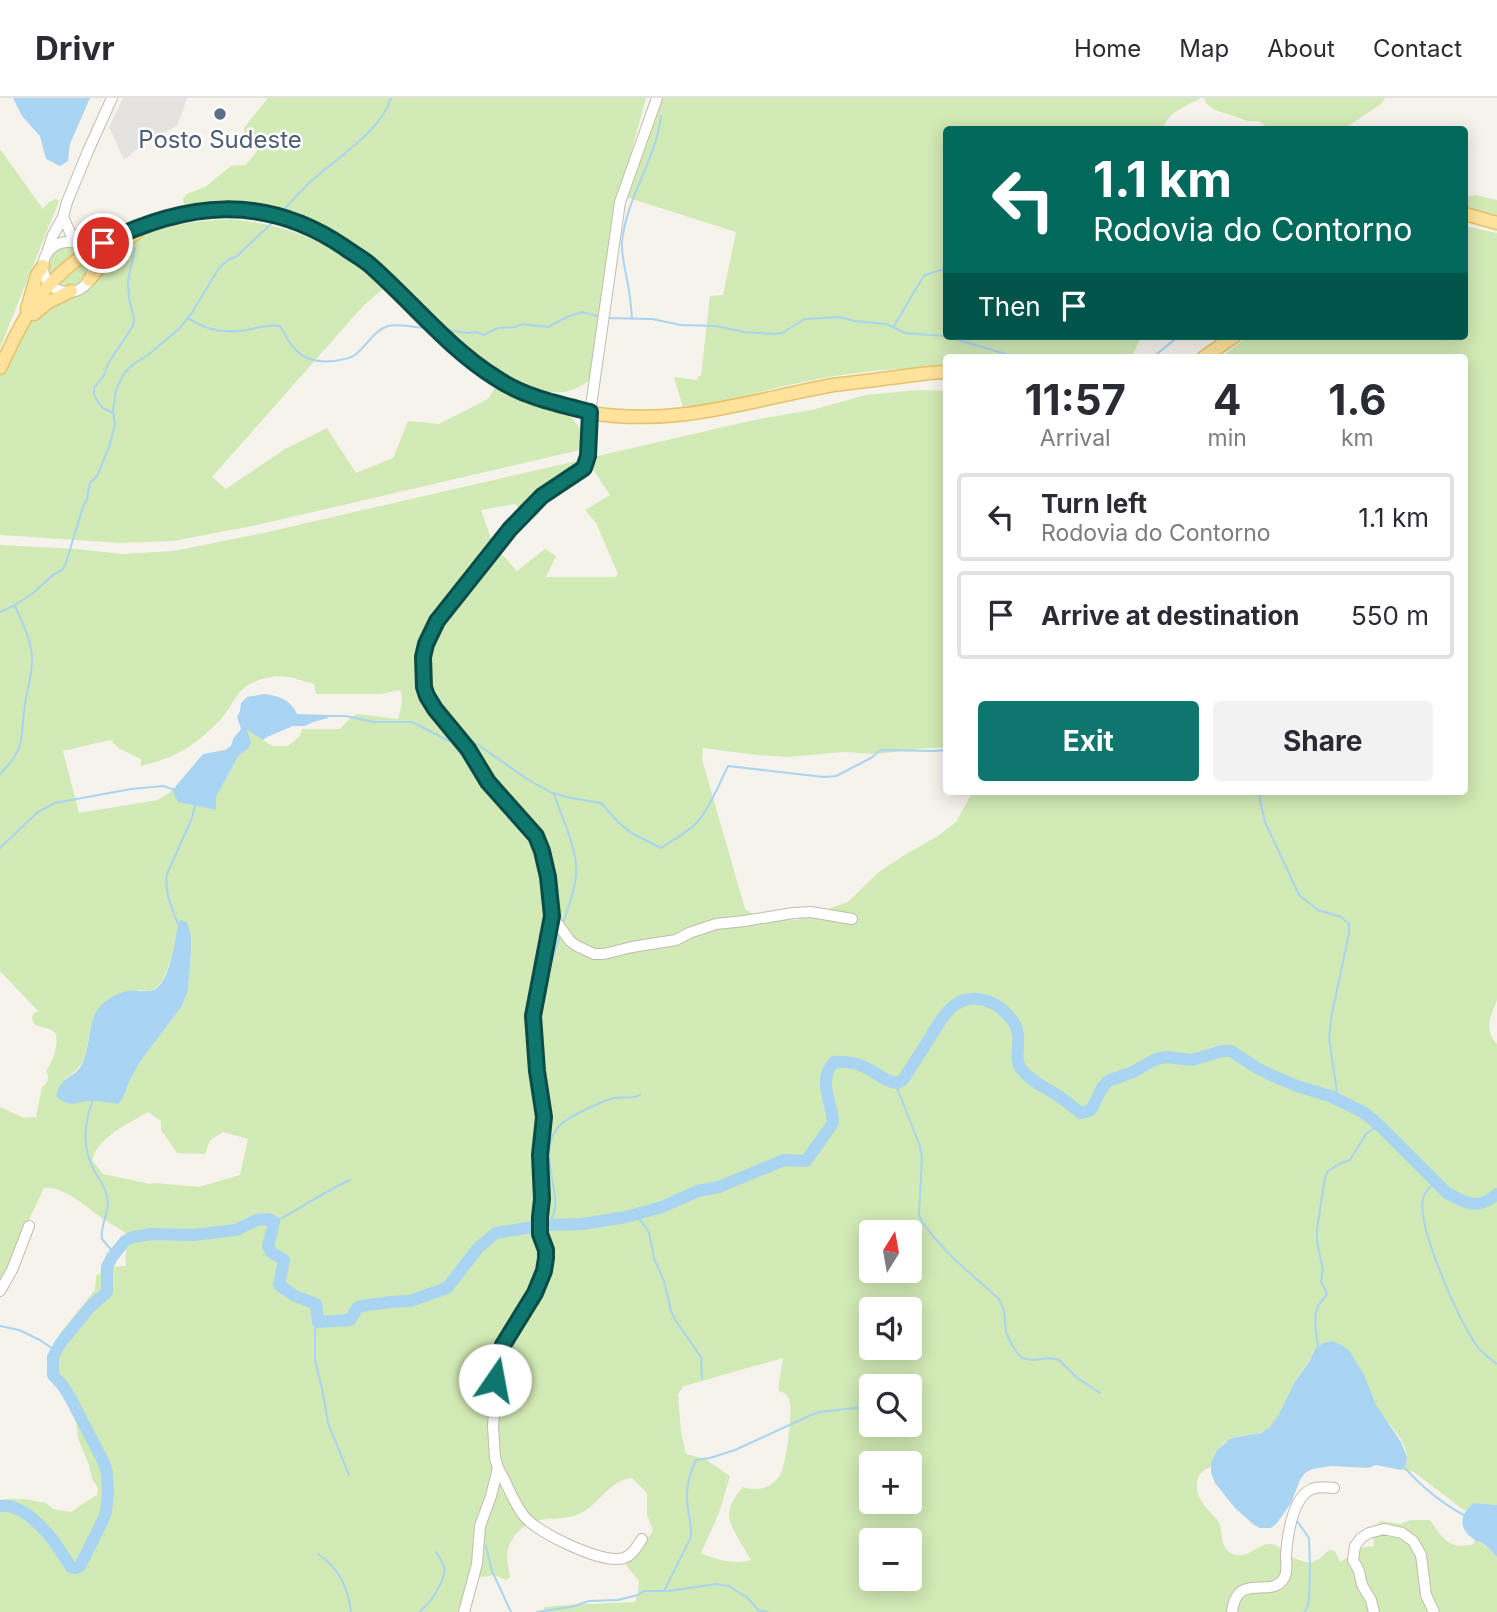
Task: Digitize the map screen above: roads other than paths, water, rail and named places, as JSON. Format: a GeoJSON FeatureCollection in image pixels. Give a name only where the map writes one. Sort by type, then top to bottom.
{"type":"FeatureCollection","features":[{"type":"Feature","properties":{"kind":"main road"},"geometry":{"type":"LineString","coordinates":[[22,323],[81,247],[184,213],[222,209],[287,218],[327,236],[368,263],[464,355],[497,379],[541,400],[590,412],[617,416],[674,416],[714,411],[834,385],[943,372]]}},
{"type":"Feature","properties":{"kind":"main road"},"geometry":{"type":"LineString","coordinates":[[1468,215],[1497,223]]}},
{"type":"Feature","properties":{"kind":"main road"},"geometry":{"type":"LineString","coordinates":[[89,280],[113,251],[148,223]]}},
{"type":"Feature","properties":{"kind":"main road"},"geometry":{"type":"LineString","coordinates":[[0,368],[22,323],[37,275],[45,260]]}},
{"type":"Feature","properties":{"kind":"main road"},"geometry":{"type":"LineString","coordinates":[[22,323],[47,303],[71,291]]}},
{"type":"Feature","properties":{"kind":"main road"},"geometry":{"type":"LineString","coordinates":[[1208,354],[1229,340]]}},
{"type":"Feature","properties":{"kind":"street"},"geometry":{"type":"LineString","coordinates":[[63,217],[93,265],[89,280],[71,291],[57,289],[50,284],[46,278],[45,260],[53,235],[112,98]]}},
{"type":"Feature","properties":{"kind":"street"},"geometry":{"type":"LineString","coordinates":[[642,1539],[633,1553],[626,1558],[615,1560],[570,1545],[542,1531],[528,1521],[518,1508],[495,1458],[493,1426],[496,1370],[503,1345],[535,1293],[544,1271],[546,1250],[540,1234],[540,1155],[544,1117],[533,1016],[552,916],[548,877],[536,836],[488,782],[468,749],[435,709],[424,687],[423,657],[437,621],[510,529],[542,496],[584,468],[588,456],[590,412],[620,202],[657,98]]}},
{"type":"Feature","properties":{"kind":"street"},"geometry":{"type":"LineString","coordinates":[[45,260],[58,244],[66,242],[81,247]]}},
{"type":"Feature","properties":{"kind":"street"},"geometry":{"type":"LineString","coordinates":[[552,916],[570,941],[594,954],[676,940],[716,924],[793,913],[811,912],[852,919]]}},
{"type":"Feature","properties":{"kind":"street"},"geometry":{"type":"LineString","coordinates":[[0,1291],[12,1270],[29,1226]]}},
{"type":"Feature","properties":{"kind":"street"},"geometry":{"type":"LineString","coordinates":[[464,1612],[477,1564],[480,1526],[498,1468]]}},
{"type":"Feature","properties":{"kind":"street"},"geometry":{"type":"LineString","coordinates":[[1232,1612],[1234,1601],[1240,1592],[1250,1587],[1276,1586],[1284,1579],[1287,1538],[1296,1506],[1312,1489],[1334,1488]]}},
{"type":"Feature","properties":{"kind":"street"},"geometry":{"type":"LineString","coordinates":[[1374,1612],[1353,1560],[1355,1546],[1361,1538],[1384,1529],[1402,1533],[1413,1541],[1421,1555],[1426,1595],[1434,1612]]}},
{"type":"Feature","properties":{"kind":"water"},"geometry":{"type":"Polygon","coordinates":[[[13,98],[90,98],[70,144],[68,161],[60,166],[46,159],[40,136],[22,116],[13,98]]]}},
{"type":"Feature","properties":{"kind":"water"},"geometry":{"type":"Polygon","coordinates":[[[265,694],[284,700],[297,714],[329,716],[305,726],[293,726],[263,740],[247,730],[251,743],[248,749],[239,755],[216,797],[216,810],[178,802],[173,792],[176,786],[203,754],[225,750],[231,746],[241,729],[237,717],[241,703],[247,697],[265,694]]]}},
{"type":"Feature","properties":{"kind":"water"},"geometry":{"type":"Polygon","coordinates":[[[180,920],[187,922],[191,936],[188,990],[182,1006],[140,1062],[123,1098],[118,1104],[89,1101],[71,1104],[61,1100],[56,1096],[59,1089],[82,1064],[93,1019],[103,1004],[121,993],[151,991],[163,981],[170,964],[180,920]]]}},
{"type":"Feature","properties":{"kind":"water"},"geometry":{"type":"Polygon","coordinates":[[[1332,1341],[1349,1350],[1364,1375],[1376,1405],[1401,1442],[1407,1457],[1406,1464],[1401,1470],[1376,1465],[1368,1468],[1331,1466],[1312,1469],[1300,1480],[1291,1503],[1277,1523],[1271,1528],[1260,1528],[1235,1508],[1215,1483],[1211,1462],[1217,1450],[1230,1439],[1261,1433],[1270,1427],[1315,1349],[1332,1341]]]}},
{"type":"Feature","properties":{"kind":"water"},"geometry":{"type":"Polygon","coordinates":[[[1473,1503],[1497,1505],[1497,1557],[1485,1545],[1469,1536],[1463,1527],[1465,1513],[1473,1503]]]}},
{"type":"Feature","properties":{"kind":"waterway"},"geometry":{"type":"LineString","coordinates":[[282,212],[308,184],[367,134],[378,122],[391,98]]}},
{"type":"Feature","properties":{"kind":"waterway"},"geometry":{"type":"LineString","coordinates":[[632,318],[622,242],[629,210],[653,148],[661,116]]}},
{"type":"Feature","properties":{"kind":"waterway"},"geometry":{"type":"LineString","coordinates":[[0,612],[32,594],[65,566],[90,483],[97,476],[109,447],[115,425],[113,411],[116,390],[124,373],[180,328],[219,268],[237,256],[273,222]]}},
{"type":"Feature","properties":{"kind":"waterway"},"geometry":{"type":"LineString","coordinates":[[113,413],[98,402],[94,388],[133,326],[128,281],[135,248]]}},
{"type":"Feature","properties":{"kind":"waterway"},"geometry":{"type":"LineString","coordinates":[[894,326],[923,277],[943,269]]}},
{"type":"Feature","properties":{"kind":"waterway"},"geometry":{"type":"LineString","coordinates":[[443,329],[484,335],[498,328],[522,324],[548,327],[582,312],[601,317]]}},
{"type":"Feature","properties":{"kind":"waterway"},"geometry":{"type":"LineString","coordinates":[[606,318],[652,319],[681,325],[716,326],[744,332],[775,334],[782,333],[805,319],[840,317],[887,324],[905,333],[943,336]]}},
{"type":"Feature","properties":{"kind":"waterway"},"geometry":{"type":"LineString","coordinates":[[188,318],[211,329],[227,331],[280,326],[292,346],[302,355],[313,360],[326,361],[343,360],[353,356],[388,326],[427,328]]}},
{"type":"Feature","properties":{"kind":"waterway"},"geometry":{"type":"LineString","coordinates":[[959,340],[1006,354]]}},
{"type":"Feature","properties":{"kind":"waterway"},"geometry":{"type":"LineString","coordinates":[[1157,354],[1174,340]]}},
{"type":"Feature","properties":{"kind":"waterway"},"geometry":{"type":"LineString","coordinates":[[0,774],[19,748],[32,669],[30,644],[15,606]]}},
{"type":"Feature","properties":{"kind":"waterway"},"geometry":{"type":"LineString","coordinates":[[328,716],[346,716],[374,722],[412,722],[449,741],[457,742]]}},
{"type":"Feature","properties":{"kind":"waterway"},"geometry":{"type":"LineString","coordinates":[[469,743],[477,744],[550,792],[601,803],[633,834],[661,848],[686,832],[703,815],[728,766],[824,777],[836,776],[881,750],[943,750]]}},
{"type":"Feature","properties":{"kind":"waterway"},"geometry":{"type":"LineString","coordinates":[[0,848],[38,812],[55,803],[131,789],[163,786],[175,790]]}},
{"type":"Feature","properties":{"kind":"waterway"},"geometry":{"type":"LineString","coordinates":[[554,794],[570,837],[576,863],[574,886],[563,923]]}},
{"type":"Feature","properties":{"kind":"waterway"},"geometry":{"type":"LineString","coordinates":[[1259,795],[1265,822],[1299,895],[1318,910],[1341,917],[1349,924],[1329,1037],[1338,1100]]}},
{"type":"Feature","properties":{"kind":"waterway"},"geometry":{"type":"LineString","coordinates":[[178,924],[166,881],[195,805]]}},
{"type":"Feature","properties":{"kind":"waterway"},"geometry":{"type":"LineString","coordinates":[[550,967],[560,936]]}},
{"type":"Feature","properties":{"kind":"waterway"},"geometry":{"type":"LineString","coordinates":[[0,1506],[20,1510],[43,1529],[71,1567],[80,1566],[106,1512],[107,1473],[71,1399],[53,1375],[53,1357],[60,1344],[90,1307],[107,1292],[107,1267],[125,1241],[152,1234],[193,1235],[236,1230],[257,1220],[269,1219],[274,1222],[268,1246],[271,1252],[284,1260],[279,1285],[295,1296],[316,1304],[318,1322],[350,1320],[361,1306],[410,1301],[447,1288],[478,1248],[496,1233],[626,1217],[662,1207],[698,1191],[719,1187],[784,1160],[806,1161],[833,1123],[826,1084],[829,1069],[834,1062],[858,1064],[897,1083],[903,1080],[946,1013],[958,1003],[967,1000],[985,1000],[1008,1015],[1017,1029],[1021,1069],[1081,1113],[1091,1110],[1108,1081],[1133,1072],[1156,1059],[1167,1057],[1192,1060],[1231,1051],[1271,1075],[1330,1096],[1363,1112],[1454,1197],[1478,1204],[1497,1194]]}},
{"type":"Feature","properties":{"kind":"waterway"},"geometry":{"type":"LineString","coordinates":[[895,1083],[922,1156],[919,1215],[922,1222],[955,1260],[999,1299],[1004,1310],[1006,1332],[1022,1358],[1059,1360],[1076,1377],[1100,1393]]}},
{"type":"Feature","properties":{"kind":"waterway"},"geometry":{"type":"LineString","coordinates":[[545,1225],[553,1216],[555,1204],[549,1161],[554,1133],[565,1121],[596,1105],[614,1098],[640,1095]]}},
{"type":"Feature","properties":{"kind":"waterway"},"geometry":{"type":"LineString","coordinates":[[93,1099],[86,1127],[86,1145],[107,1198],[102,1239],[114,1253]]}},
{"type":"Feature","properties":{"kind":"waterway"},"geometry":{"type":"LineString","coordinates":[[1318,1347],[1316,1314],[1327,1294],[1321,1281],[1323,1270],[1317,1242],[1325,1177],[1328,1171],[1350,1160],[1366,1134],[1379,1125]]}},
{"type":"Feature","properties":{"kind":"waterway"},"geometry":{"type":"LineString","coordinates":[[274,1222],[350,1180]]}},
{"type":"Feature","properties":{"kind":"waterway"},"geometry":{"type":"LineString","coordinates":[[1436,1182],[1428,1189],[1423,1199],[1426,1230],[1433,1251],[1450,1296],[1469,1334],[1481,1351],[1497,1364]]}},
{"type":"Feature","properties":{"kind":"waterway"},"geometry":{"type":"LineString","coordinates":[[633,1215],[649,1232],[654,1258],[664,1281],[671,1311],[701,1357],[702,1379]]}},
{"type":"Feature","properties":{"kind":"waterway"},"geometry":{"type":"LineString","coordinates":[[317,1321],[315,1360],[328,1423],[349,1475]]}},
{"type":"Feature","properties":{"kind":"waterway"},"geometry":{"type":"LineString","coordinates":[[0,1326],[19,1330],[56,1351]]}},
{"type":"Feature","properties":{"kind":"waterway"},"geometry":{"type":"LineString","coordinates":[[664,1591],[691,1537],[687,1493],[696,1460],[735,1450],[820,1412],[859,1408]]}},
{"type":"Feature","properties":{"kind":"waterway"},"geometry":{"type":"LineString","coordinates":[[1403,1466],[1432,1494],[1464,1515]]}},
{"type":"Feature","properties":{"kind":"waterway"},"geometry":{"type":"LineString","coordinates":[[1297,1521],[1309,1538],[1309,1600],[1304,1612]]}},
{"type":"Feature","properties":{"kind":"waterway"},"geometry":{"type":"LineString","coordinates":[[486,1546],[492,1571],[511,1612]]}},
{"type":"Feature","properties":{"kind":"waterway"},"geometry":{"type":"LineString","coordinates":[[419,1612],[428,1604],[443,1579],[444,1567],[436,1552]]}},
{"type":"Feature","properties":{"kind":"waterway"},"geometry":{"type":"LineString","coordinates":[[318,1554],[332,1565],[341,1579],[348,1594],[351,1612]]}},
{"type":"Feature","properties":{"kind":"waterway"},"geometry":{"type":"LineString","coordinates":[[537,1612],[571,1607],[589,1601],[618,1600],[644,1591],[668,1591],[717,1584],[729,1586],[749,1599],[758,1610],[768,1612]]}},
{"type":"Feature","properties":{"kind":"place","name":"Posto Sudeste"},"geometry":{"type":"Point","coordinates":[220,114]}}]}
